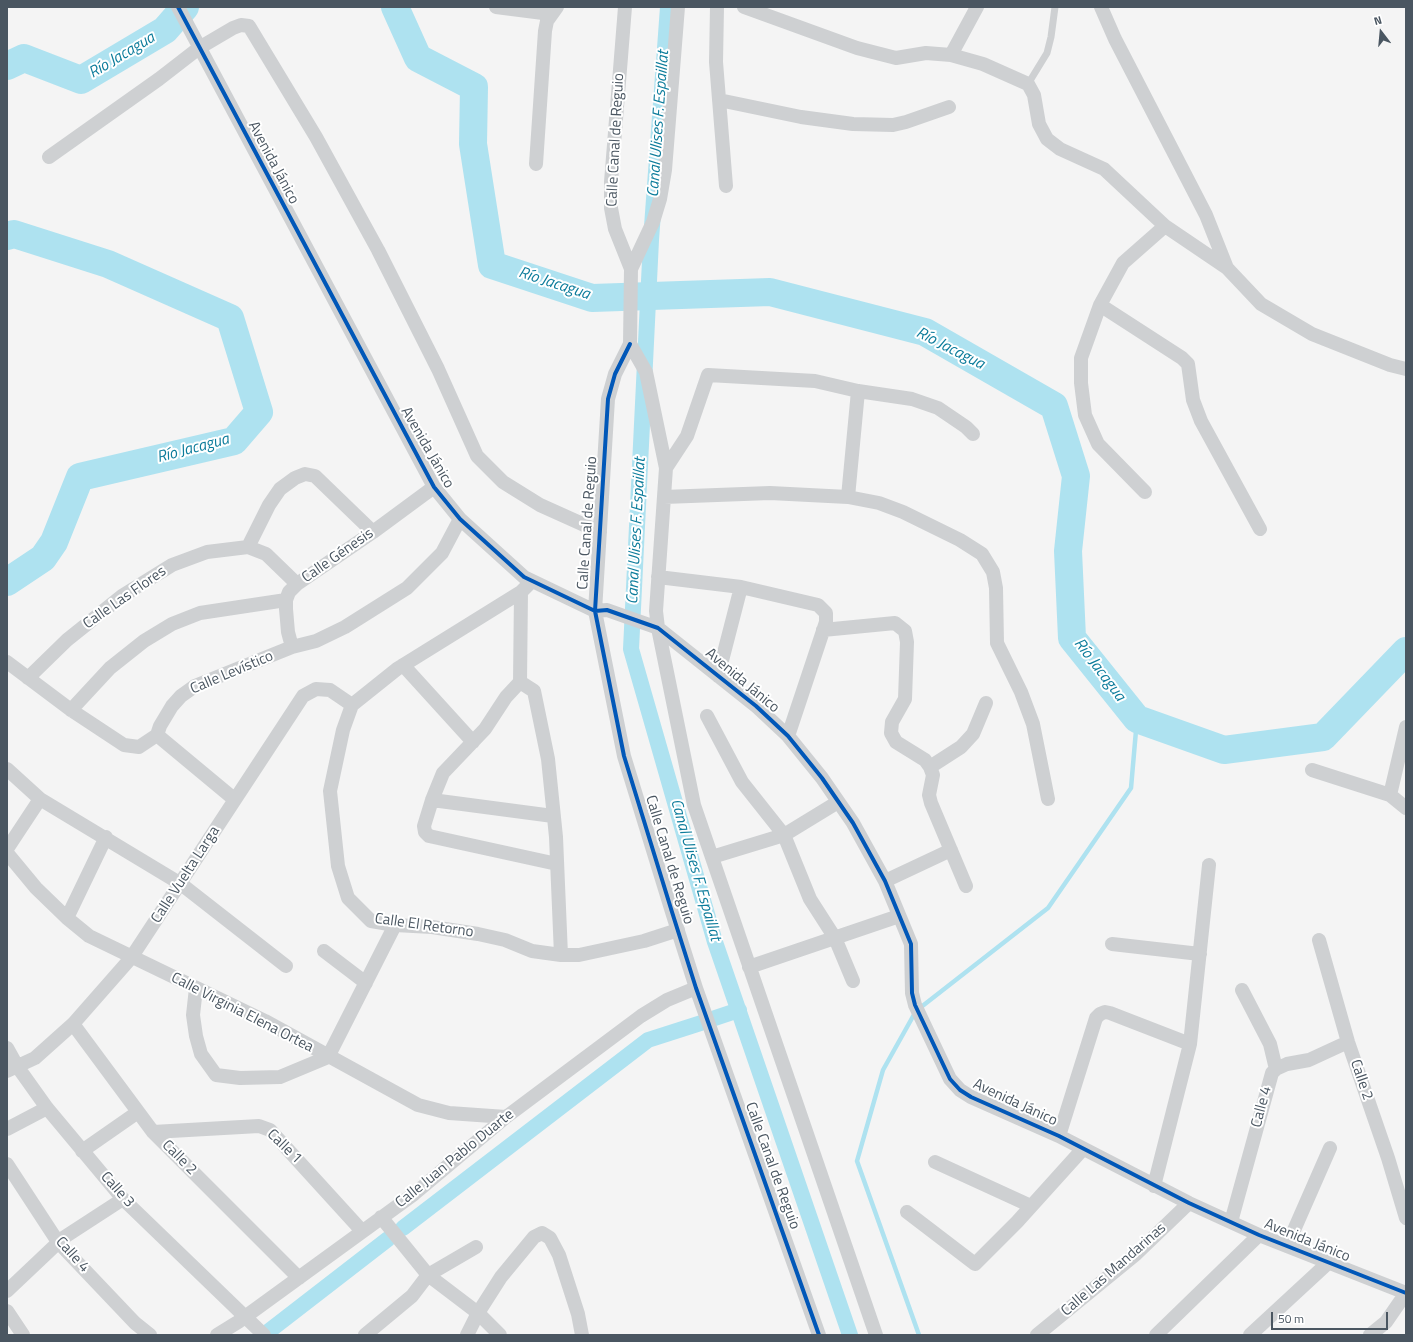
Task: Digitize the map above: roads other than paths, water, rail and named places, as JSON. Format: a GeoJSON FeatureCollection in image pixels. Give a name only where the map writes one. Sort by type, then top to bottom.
{"type":"FeatureCollection","features":[{"type":"Feature","properties":{"kind":"street","name":"Avenida Jánico"},"geometry":{"type":"LineString","coordinates":[[178,7],[434,487],[460,519],[531,582],[601,610],[654,626],[756,706],[788,736],[853,823],[885,881],[911,944],[912,993],[950,1080],[960,1090],[971,1097],[1059,1136],[1082,1150],[1189,1204],[1259,1235],[1406,1293]]}},
{"type":"Feature","properties":{"kind":"street"},"geometry":{"type":"LineString","coordinates":[[496,7],[554,10],[545,31],[536,164]]}},
{"type":"Feature","properties":{"kind":"street","name":"Calle Canal de Reguio"},"geometry":{"type":"LineString","coordinates":[[624,7],[611,182],[611,208],[615,228],[631,269],[630,344],[615,374],[608,399],[600,532],[601,610],[624,756],[696,988],[820,1335]]}},
{"type":"Feature","properties":{"kind":"street","name":"Calle Canal de Reguio"},"geometry":{"type":"LineString","coordinates":[[631,269],[653,222],[660,199],[665,170],[678,7]]}},
{"type":"Feature","properties":{"kind":"street"},"geometry":{"type":"LineString","coordinates":[[717,7],[716,62],[726,186]]}},
{"type":"Feature","properties":{"kind":"street"},"geometry":{"type":"LineString","coordinates":[[744,7],[857,48],[896,58],[926,53],[951,55],[983,64],[1028,84],[1034,95],[1039,124],[1047,139],[1060,149],[1104,169],[1165,226],[1227,268],[1261,304],[1312,334],[1390,365],[1406,369]]}},
{"type":"Feature","properties":{"kind":"street"},"geometry":{"type":"LineString","coordinates":[[951,55],[977,7]]}},
{"type":"Feature","properties":{"kind":"street"},"geometry":{"type":"LineString","coordinates":[[1101,7],[1115,39],[1206,215],[1227,268]]}},
{"type":"Feature","properties":{"kind":"street"},"geometry":{"type":"LineString","coordinates":[[49,157],[159,79],[196,43],[241,25],[249,26],[316,137],[378,250],[438,369],[477,456],[503,482],[540,505],[600,532]]}},
{"type":"Feature","properties":{"kind":"street"},"geometry":{"type":"LineString","coordinates":[[719,100],[801,117],[853,124],[893,125],[949,107]]}},
{"type":"Feature","properties":{"kind":"street"},"geometry":{"type":"LineString","coordinates":[[1145,492],[1098,444],[1085,414],[1081,383],[1081,358],[1100,305],[1122,263],[1165,226]]}},
{"type":"Feature","properties":{"kind":"street"},"geometry":{"type":"LineString","coordinates":[[1100,305],[1182,358],[1188,364],[1193,400],[1201,421],[1260,529]]}},
{"type":"Feature","properties":{"kind":"street"},"geometry":{"type":"LineString","coordinates":[[630,344],[646,372],[666,468],[654,626],[694,805],[876,1335]]}},
{"type":"Feature","properties":{"kind":"street"},"geometry":{"type":"LineString","coordinates":[[666,468],[687,436],[708,375],[815,381],[858,391],[912,399],[938,408],[966,427],[973,434]]}},
{"type":"Feature","properties":{"kind":"street"},"geometry":{"type":"LineString","coordinates":[[848,497],[858,391]]}},
{"type":"Feature","properties":{"kind":"street"},"geometry":{"type":"LineString","coordinates":[[248,547],[269,505],[280,489],[295,478],[305,474],[315,476],[373,532]]}},
{"type":"Feature","properties":{"kind":"street","name":"Calle Génesis"},"geometry":{"type":"LineString","coordinates":[[286,600],[290,592],[297,584],[373,532],[434,487]]}},
{"type":"Feature","properties":{"kind":"street"},"geometry":{"type":"LineString","coordinates":[[664,497],[770,493],[848,497],[879,503],[903,512],[960,540],[982,554],[993,572],[996,588],[997,643],[1021,692],[1033,724],[1048,798]]}},
{"type":"Feature","properties":{"kind":"street","name":"Calle Levístico"},"geometry":{"type":"LineString","coordinates":[[157,736],[160,726],[172,706],[181,696],[195,686],[292,647],[316,641],[345,627],[408,588],[442,553],[460,519]]}},
{"type":"Feature","properties":{"kind":"street","name":"Calle Las Flores"},"geometry":{"type":"LineString","coordinates":[[28,678],[67,640],[122,596],[172,565],[208,552],[248,547],[266,554],[297,584]]}},
{"type":"Feature","properties":{"kind":"street"},"geometry":{"type":"LineString","coordinates":[[658,577],[741,587],[818,605],[826,613],[826,622],[788,736]]}},
{"type":"Feature","properties":{"kind":"street"},"geometry":{"type":"LineString","coordinates":[[352,705],[403,665],[521,592],[531,582]]}},
{"type":"Feature","properties":{"kind":"street"},"geometry":{"type":"LineString","coordinates":[[718,676],[741,587]]}},
{"type":"Feature","properties":{"kind":"street"},"geometry":{"type":"LineString","coordinates":[[521,592],[520,682],[506,697],[484,729],[443,773],[432,800],[424,826],[425,832],[429,836],[558,864]]}},
{"type":"Feature","properties":{"kind":"street"},"geometry":{"type":"LineString","coordinates":[[71,710],[110,668],[144,641],[172,624],[200,613],[286,600],[288,632],[292,647]]}},
{"type":"Feature","properties":{"kind":"street"},"geometry":{"type":"LineString","coordinates":[[823,630],[895,623],[905,631],[907,642],[905,699],[892,722],[891,733],[896,742],[924,760],[930,767],[933,775],[929,795],[966,886]]}},
{"type":"Feature","properties":{"kind":"street"},"geometry":{"type":"LineString","coordinates":[[7,662],[71,710],[128,747],[138,747],[157,736],[234,800]]}},
{"type":"Feature","properties":{"kind":"street"},"geometry":{"type":"LineString","coordinates":[[403,665],[473,742]]}},
{"type":"Feature","properties":{"kind":"street"},"geometry":{"type":"LineString","coordinates":[[520,682],[534,691],[548,759],[558,864],[561,955]]}},
{"type":"Feature","properties":{"kind":"street","name":"Calle Vuelta Larga"},"geometry":{"type":"LineString","coordinates":[[12,1068],[35,1058],[73,1024],[131,958],[303,696],[316,689],[330,690],[352,705]]}},
{"type":"Feature","properties":{"kind":"street"},"geometry":{"type":"LineString","coordinates":[[930,767],[961,747],[973,734],[986,703]]}},
{"type":"Feature","properties":{"kind":"street","name":"Calle El Retorno"},"geometry":{"type":"LineString","coordinates":[[352,705],[342,730],[330,791],[338,866],[348,898],[371,921],[395,925],[432,927],[478,934],[505,940],[532,951],[561,955],[579,955],[644,941],[678,930]]}},
{"type":"Feature","properties":{"kind":"street"},"geometry":{"type":"LineString","coordinates":[[707,716],[742,782],[784,835],[810,899],[835,938],[853,981]]}},
{"type":"Feature","properties":{"kind":"street"},"geometry":{"type":"LineString","coordinates":[[1390,795],[1406,728]]}},
{"type":"Feature","properties":{"kind":"street"},"geometry":{"type":"LineString","coordinates":[[7,769],[40,799],[106,837],[181,884],[286,966]]}},
{"type":"Feature","properties":{"kind":"street"},"geometry":{"type":"LineString","coordinates":[[1312,770],[1390,795],[1406,808]]}},
{"type":"Feature","properties":{"kind":"street"},"geometry":{"type":"LineString","coordinates":[[7,849],[40,799]]}},
{"type":"Feature","properties":{"kind":"street"},"geometry":{"type":"LineString","coordinates":[[432,800],[553,816]]}},
{"type":"Feature","properties":{"kind":"street"},"geometry":{"type":"LineString","coordinates":[[712,857],[784,835],[838,802]]}},
{"type":"Feature","properties":{"kind":"street"},"geometry":{"type":"LineString","coordinates":[[67,918],[106,837]]}},
{"type":"Feature","properties":{"kind":"street"},"geometry":{"type":"LineString","coordinates":[[885,881],[951,850]]}},
{"type":"Feature","properties":{"kind":"street","name":"Calle Virginia Elena Ortea"},"geometry":{"type":"LineString","coordinates":[[7,853],[36,888],[67,918],[89,936],[131,958],[265,1021],[418,1105],[449,1113],[506,1117]]}},
{"type":"Feature","properties":{"kind":"street"},"geometry":{"type":"LineString","coordinates":[[1154,1186],[1190,1044],[1209,865]]}},
{"type":"Feature","properties":{"kind":"street"},"geometry":{"type":"LineString","coordinates":[[750,967],[899,916]]}},
{"type":"Feature","properties":{"kind":"street"},"geometry":{"type":"LineString","coordinates":[[196,988],[193,1015],[196,1036],[201,1054],[216,1074],[240,1078],[280,1077],[328,1056],[395,925]]}},
{"type":"Feature","properties":{"kind":"street","name":"Calle 2"},"geometry":{"type":"LineString","coordinates":[[1319,940],[1348,1042],[1388,1158],[1406,1218]]}},
{"type":"Feature","properties":{"kind":"street"},"geometry":{"type":"LineString","coordinates":[[1112,944],[1200,954]]}},
{"type":"Feature","properties":{"kind":"street"},"geometry":{"type":"LineString","coordinates":[[324,951],[366,983]]}},
{"type":"Feature","properties":{"kind":"street","name":"Calle Juan Pablo Duarte"},"geometry":{"type":"LineString","coordinates":[[217,1335],[240,1324],[299,1278],[414,1194],[506,1117],[640,1016],[667,1000],[696,988]]}},
{"type":"Feature","properties":{"kind":"street"},"geometry":{"type":"LineString","coordinates":[[1242,990],[1270,1044],[1276,1069]]}},
{"type":"Feature","properties":{"kind":"street"},"geometry":{"type":"LineString","coordinates":[[1059,1136],[1096,1018],[1100,1014],[1105,1012],[1110,1013],[1190,1044]]}},
{"type":"Feature","properties":{"kind":"street","name":"Calle 2"},"geometry":{"type":"LineString","coordinates":[[73,1024],[153,1132],[299,1278]]}},
{"type":"Feature","properties":{"kind":"street","name":"Calle 4"},"geometry":{"type":"LineString","coordinates":[[1231,1222],[1269,1080],[1276,1069],[1287,1064],[1309,1060],[1348,1042]]}},
{"type":"Feature","properties":{"kind":"street","name":"Calle 3"},"geometry":{"type":"LineString","coordinates":[[7,1048],[12,1068],[124,1198],[240,1324],[264,1335]]}},
{"type":"Feature","properties":{"kind":"street"},"geometry":{"type":"LineString","coordinates":[[7,1128],[47,1108]]}},
{"type":"Feature","properties":{"kind":"street"},"geometry":{"type":"LineString","coordinates":[[82,1151],[138,1112]]}},
{"type":"Feature","properties":{"kind":"street","name":"Calle 1"},"geometry":{"type":"LineString","coordinates":[[153,1132],[259,1126],[270,1130],[362,1231]]}},
{"type":"Feature","properties":{"kind":"street"},"geometry":{"type":"LineString","coordinates":[[1287,1246],[1330,1148]]}},
{"type":"Feature","properties":{"kind":"street"},"geometry":{"type":"LineString","coordinates":[[907,1212],[975,1264],[1017,1222],[1082,1150]]}},
{"type":"Feature","properties":{"kind":"street"},"geometry":{"type":"LineString","coordinates":[[935,1162],[1031,1206]]}},
{"type":"Feature","properties":{"kind":"street","name":"Calle 4"},"geometry":{"type":"LineString","coordinates":[[7,1164],[58,1242],[135,1323],[150,1335]]}},
{"type":"Feature","properties":{"kind":"street"},"geometry":{"type":"LineString","coordinates":[[7,1291],[58,1242],[124,1198]]}},
{"type":"Feature","properties":{"kind":"street","name":"Calle Las Mandarinas"},"geometry":{"type":"LineString","coordinates":[[1037,1335],[1136,1254],[1189,1204]]}},
{"type":"Feature","properties":{"kind":"street"},"geometry":{"type":"LineString","coordinates":[[381,1217],[428,1275],[478,1313],[500,1335]]}},
{"type":"Feature","properties":{"kind":"street"},"geometry":{"type":"LineString","coordinates":[[467,1335],[478,1313],[501,1277],[534,1237],[542,1233],[550,1238],[560,1255],[578,1314],[582,1335]]}},
{"type":"Feature","properties":{"kind":"street"},"geometry":{"type":"LineString","coordinates":[[1156,1335],[1259,1235]]}},
{"type":"Feature","properties":{"kind":"street"},"geometry":{"type":"LineString","coordinates":[[365,1335],[412,1296],[428,1275],[476,1247]]}},
{"type":"Feature","properties":{"kind":"street"},"geometry":{"type":"LineString","coordinates":[[1250,1335],[1329,1262]]}},
{"type":"Feature","properties":{"kind":"street"},"geometry":{"type":"LineString","coordinates":[[1370,1335],[1387,1329],[1406,1293]]}},
{"type":"Feature","properties":{"kind":"street"},"geometry":{"type":"LineString","coordinates":[[7,1311],[23,1335]]}},
{"type":"Feature","properties":{"kind":"lane"},"geometry":{"type":"LineString","coordinates":[[1028,84],[1047,53],[1055,7]]}},
{"type":"Feature","properties":{"kind":"waterway","name":"Río Jacagua"},"geometry":{"type":"LineString","coordinates":[[7,66],[24,58],[81,80],[165,30],[185,7]]}},
{"type":"Feature","properties":{"kind":"waterway","name":"Río Jacagua"},"geometry":{"type":"LineString","coordinates":[[395,7],[418,58],[474,87],[473,144],[492,265],[592,298],[770,292],[925,332],[1054,406],[1076,476],[1068,551],[1072,638],[1137,719],[1224,750],[1323,737],[1406,651]]}},
{"type":"Feature","properties":{"kind":"waterway","name":"Canal Ulises F. Espaillat"},"geometry":{"type":"LineString","coordinates":[[668,7],[651,240],[631,649],[715,942],[850,1335]]}},
{"type":"Feature","properties":{"kind":"waterway","name":"Río Jacagua"},"geometry":{"type":"LineString","coordinates":[[7,236],[14,234],[108,264],[230,318],[259,412],[234,441],[80,477],[54,542],[43,558],[7,582]]}},
{"type":"Feature","properties":{"kind":"waterway"},"geometry":{"type":"LineString","coordinates":[[919,1335],[857,1161],[883,1070],[916,1011],[1048,908],[1131,788],[1137,719]]}},
{"type":"Feature","properties":{"kind":"waterway"},"geometry":{"type":"LineString","coordinates":[[715,1018],[739,1010]]}},
{"type":"Feature","properties":{"kind":"waterway"},"geometry":{"type":"LineString","coordinates":[[403,1228],[648,1040],[701,1023]]}},
{"type":"Feature","properties":{"kind":"waterway"},"geometry":{"type":"LineString","coordinates":[[269,1331],[388,1239]]}}]}
